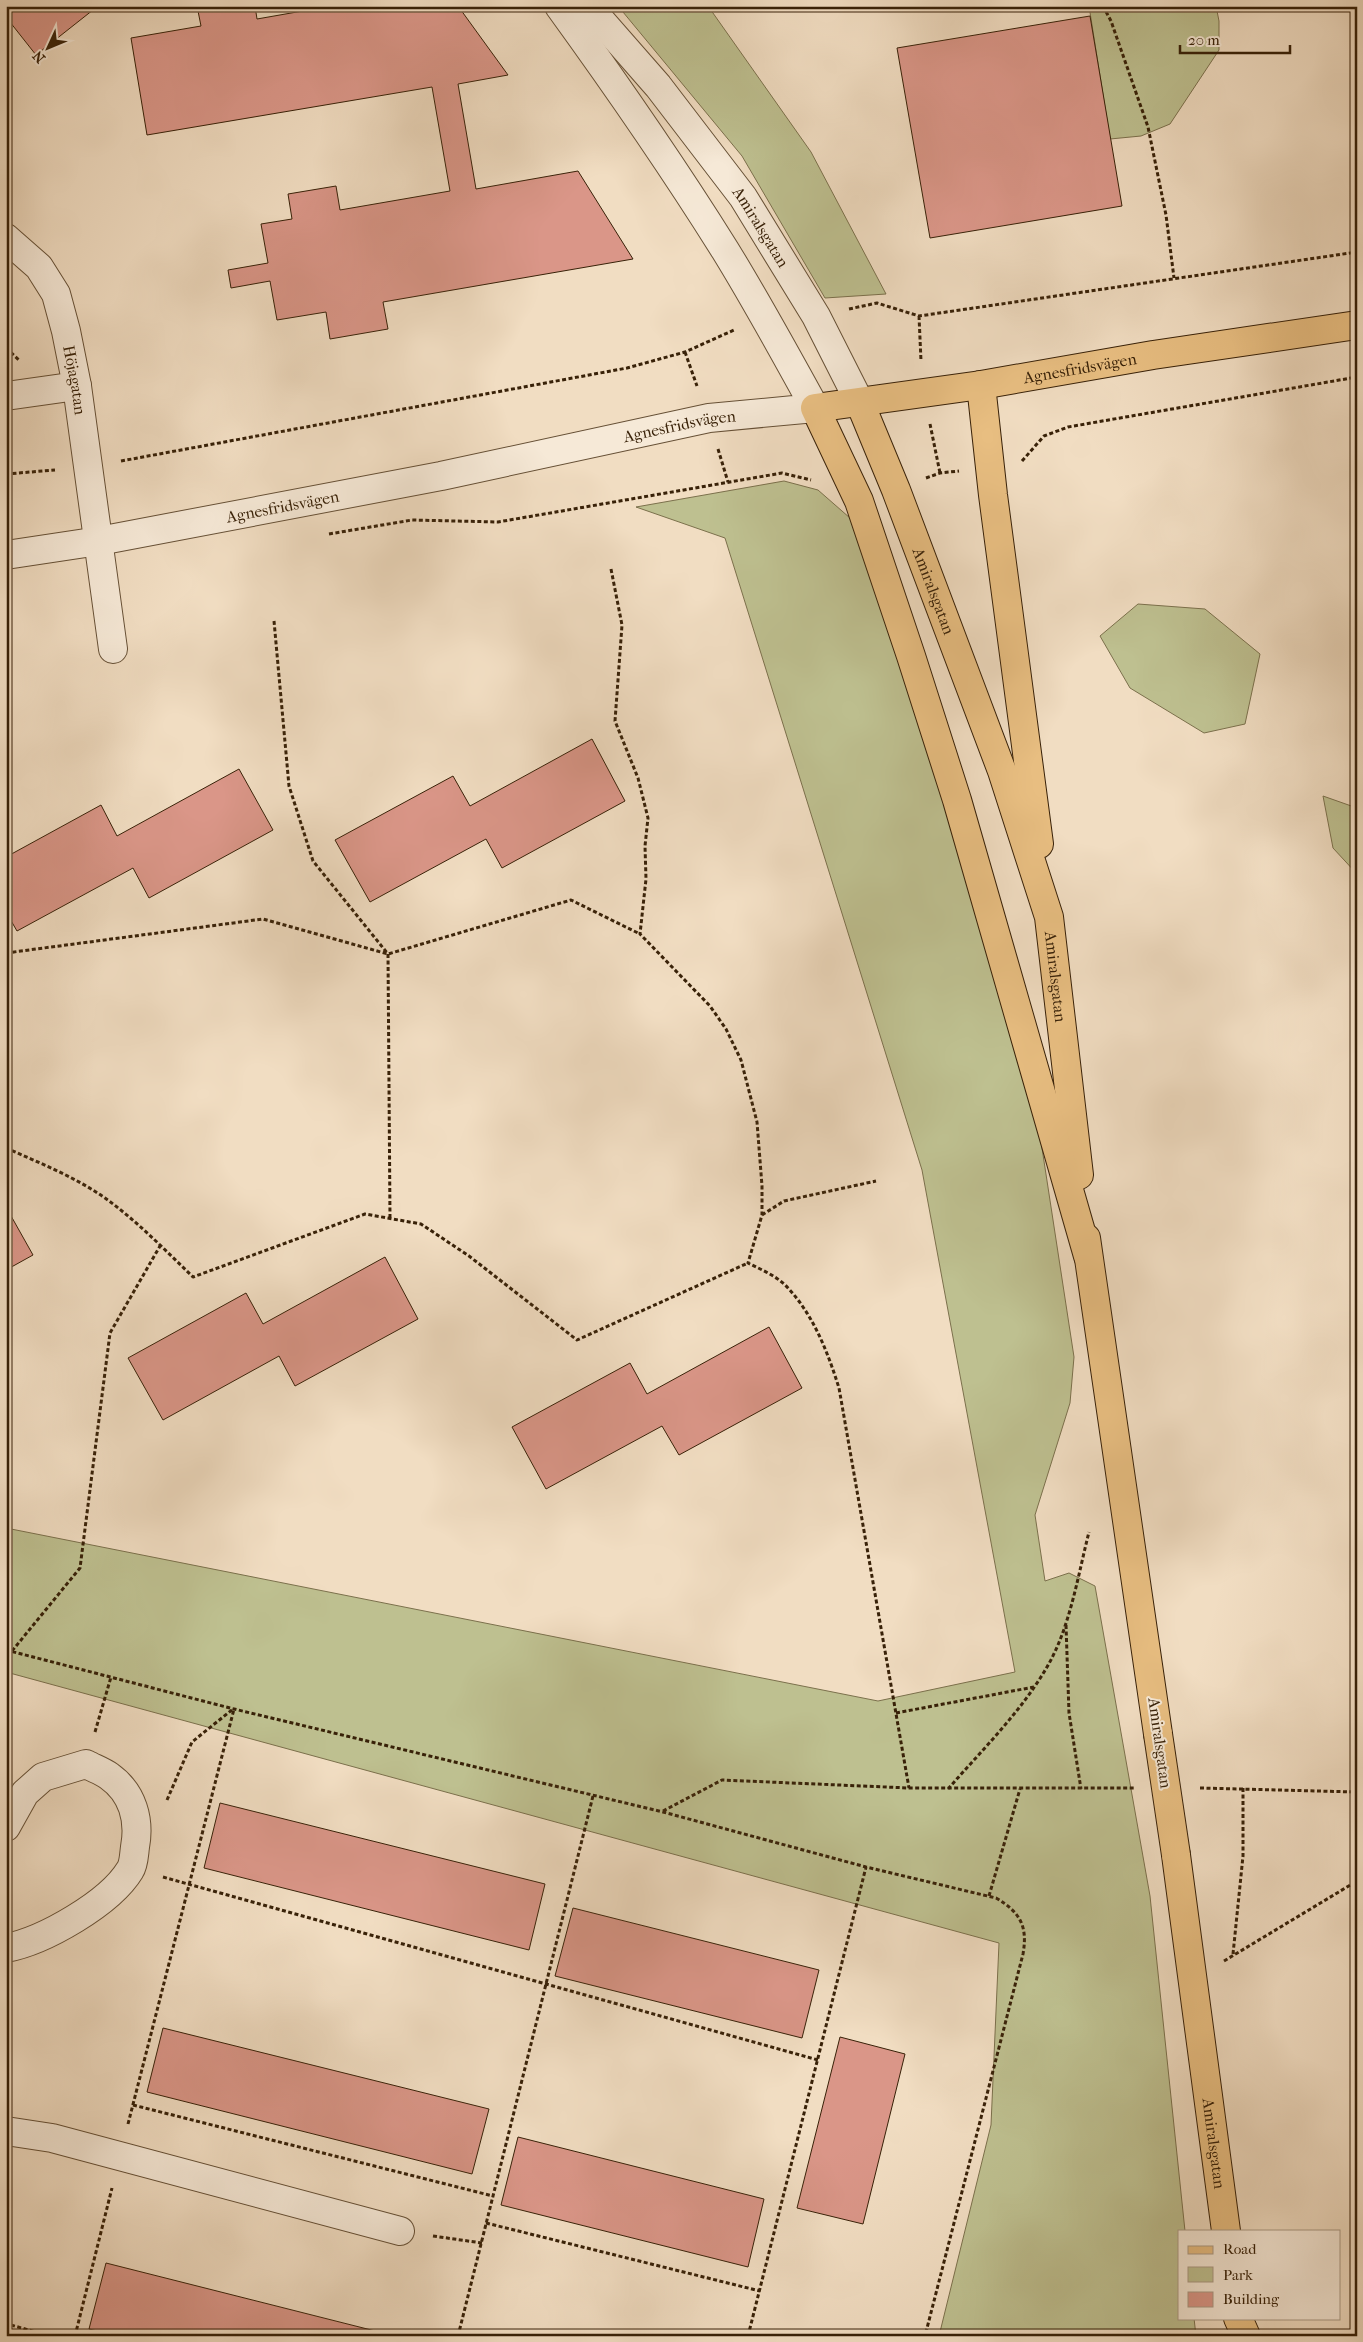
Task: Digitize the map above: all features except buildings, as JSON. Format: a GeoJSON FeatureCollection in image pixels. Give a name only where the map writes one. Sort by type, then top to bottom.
{"type":"FeatureCollection","features":[{"type":"Feature","properties":{"kind":"main road","name":"Agnesfridsvägen"},"geometry":{"type":"LineString","coordinates":[[815,408],[981,385],[1153,355],[1357,325]]}},
{"type":"Feature","properties":{"kind":"main road"},"geometry":{"type":"LineString","coordinates":[[981,385],[990,470],[1049,917]]}},
{"type":"Feature","properties":{"kind":"main road","name":"Amiralsgatan"},"geometry":{"type":"LineString","coordinates":[[860,403],[896,490],[1002,771],[1049,917],[1088,1256],[1176,1855],[1226,2230]]}},
{"type":"Feature","properties":{"kind":"main road","name":"Amiralsgatan"},"geometry":{"type":"LineString","coordinates":[[815,408],[859,501],[911,656],[957,800],[1088,1256]]}},
{"type":"Feature","properties":{"kind":"main road"},"geometry":{"type":"LineString","coordinates":[[1236,2336],[1237,2320]]}},
{"type":"Feature","properties":{"kind":"main road"},"geometry":{"type":"LineString","coordinates":[[1238,2320],[1246,2336]]}},
{"type":"Feature","properties":{"kind":"street","name":"Amiralsgatan"},"geometry":{"type":"LineString","coordinates":[[559,6],[634,110],[724,249],[769,324],[815,408]]}},
{"type":"Feature","properties":{"kind":"street","name":"Amiralsgatan"},"geometry":{"type":"LineString","coordinates":[[588,6],[658,86],[743,197],[816,316],[860,403]]}},
{"type":"Feature","properties":{"kind":"street","name":"Höjagatan"},"geometry":{"type":"LineString","coordinates":[[6,238],[39,267],[56,294],[66,331],[77,386],[89,467],[113,649]]}},
{"type":"Feature","properties":{"kind":"street"},"geometry":{"type":"LineString","coordinates":[[6,396],[77,386]]}},
{"type":"Feature","properties":{"kind":"street","name":"Agnesfridsvägen"},"geometry":{"type":"LineString","coordinates":[[6,555],[99,541],[440,476],[709,418],[815,408]]}},
{"type":"Feature","properties":{"kind":"street"},"geometry":{"type":"LineString","coordinates":[[6,1827],[25,1794],[43,1777],[86,1764],[110,1777],[128,1798],[138,1818],[137,1838],[131,1868],[97,1903],[63,1926],[20,1946],[6,1948]]}},
{"type":"Feature","properties":{"kind":"street"},"geometry":{"type":"LineString","coordinates":[[6,2131],[52,2138],[400,2231]]}},
{"type":"Feature","properties":{"kind":"path"},"geometry":{"type":"LineString","coordinates":[[1102,6],[1111,21],[1148,127],[1166,215],[1174,278]]}},
{"type":"Feature","properties":{"kind":"path"},"geometry":{"type":"LineString","coordinates":[[816,316],[877,303],[919,316],[1357,252]]}},
{"type":"Feature","properties":{"kind":"path"},"geometry":{"type":"LineString","coordinates":[[6,474],[89,467],[627,368],[685,352],[727,332],[769,324]]}},
{"type":"Feature","properties":{"kind":"path"},"geometry":{"type":"LineString","coordinates":[[896,490],[940,472],[990,470],[1020,465],[1044,436],[1068,427],[1357,377]]}},
{"type":"Feature","properties":{"kind":"path"},"geometry":{"type":"LineString","coordinates":[[325,534],[412,520],[498,522],[782,473],[808,478],[816,482]]}},
{"type":"Feature","properties":{"kind":"path"},"geometry":{"type":"LineString","coordinates":[[611,569],[622,625],[615,721],[638,778],[648,818],[645,846],[646,879],[640,934]]}},
{"type":"Feature","properties":{"kind":"path"},"geometry":{"type":"LineString","coordinates":[[274,622],[289,786],[313,861],[388,954],[390,1218]]}},
{"type":"Feature","properties":{"kind":"path"},"geometry":{"type":"LineString","coordinates":[[6,953],[263,919],[388,954],[571,900],[640,934],[710,1006],[726,1029],[741,1060],[757,1122],[762,1215],[748,1263],[577,1340],[469,1256],[421,1224],[390,1218],[364,1214],[193,1277],[104,1198],[55,1170],[6,1148]]}},
{"type":"Feature","properties":{"kind":"path"},"geometry":{"type":"LineString","coordinates":[[762,1215],[784,1201],[876,1181]]}},
{"type":"Feature","properties":{"kind":"path"},"geometry":{"type":"LineString","coordinates":[[12,1651],[80,1568],[110,1333],[160,1246]]}},
{"type":"Feature","properties":{"kind":"path"},"geometry":{"type":"LineString","coordinates":[[748,1263],[770,1274],[787,1288],[826,1348],[839,1388],[909,1788]]}},
{"type":"Feature","properties":{"kind":"path"},"geometry":{"type":"LineString","coordinates":[[948,1788],[1034,1686],[1048,1666],[1066,1622],[1089,1532]]}},
{"type":"Feature","properties":{"kind":"path"},"geometry":{"type":"LineString","coordinates":[[1066,1622],[1069,1712],[1081,1789]]}},
{"type":"Feature","properties":{"kind":"path"},"geometry":{"type":"LineString","coordinates":[[6,1650],[234,1708],[662,1812],[866,1867],[989,1896],[1009,1905],[1016,1912],[1024,1926],[1026,1939],[925,2336]]}},
{"type":"Feature","properties":{"kind":"path"},"geometry":{"type":"LineString","coordinates":[[86,1764],[111,1677]]}},
{"type":"Feature","properties":{"kind":"path"},"geometry":{"type":"LineString","coordinates":[[896,1713],[1034,1686]]}},
{"type":"Feature","properties":{"kind":"path"},"geometry":{"type":"LineString","coordinates":[[166,1801],[192,1742],[234,1708]]}},
{"type":"Feature","properties":{"kind":"path"},"geometry":{"type":"LineString","coordinates":[[75,2336],[187,1884],[234,1708]]}},
{"type":"Feature","properties":{"kind":"path"},"geometry":{"type":"LineString","coordinates":[[662,1812],[722,1780],[909,1788],[1138,1788]]}},
{"type":"Feature","properties":{"kind":"path"},"geometry":{"type":"LineString","coordinates":[[989,1896],[1020,1788]]}},
{"type":"Feature","properties":{"kind":"path"},"geometry":{"type":"LineString","coordinates":[[1195,1788],[1357,1792]]}},
{"type":"Feature","properties":{"kind":"path"},"geometry":{"type":"LineString","coordinates":[[1233,1954],[1243,1856],[1243,1788]]}},
{"type":"Feature","properties":{"kind":"path"},"geometry":{"type":"LineString","coordinates":[[458,2336],[594,1796]]}},
{"type":"Feature","properties":{"kind":"path"},"geometry":{"type":"LineString","coordinates":[[748,2336],[866,1867]]}},
{"type":"Feature","properties":{"kind":"path"},"geometry":{"type":"LineString","coordinates":[[131,1868],[818,2060]]}},
{"type":"Feature","properties":{"kind":"path"},"geometry":{"type":"LineString","coordinates":[[1223,1961],[1357,1881]]}},
{"type":"Feature","properties":{"kind":"path"},"geometry":{"type":"LineString","coordinates":[[132,2105],[493,2196]]}},
{"type":"Feature","properties":{"kind":"path"},"geometry":{"type":"LineString","coordinates":[[486,2223],[760,2291]]}},
{"type":"Feature","properties":{"kind":"path"},"geometry":{"type":"LineString","coordinates":[[400,2231],[482,2243]]}},
{"type":"Feature","properties":{"kind":"path"},"geometry":{"type":"LineString","coordinates":[[11,2325],[50,2336]]}},
{"type":"Feature","properties":{"kind":"green space"},"geometry":{"type":"Polygon","coordinates":[[[618,6],[708,6],[811,152],[886,294],[825,298],[742,156],[618,6]]]}},
{"type":"Feature","properties":{"kind":"green space"},"geometry":{"type":"Polygon","coordinates":[[[1089,6],[1216,6],[1219,21],[1219,50],[1170,124],[1141,136],[1110,139],[1089,6]]]}},
{"type":"Feature","properties":{"kind":"green space"},"geometry":{"type":"Polygon","coordinates":[[[784,481],[818,490],[850,518],[932,755],[1036,1109],[1074,1357],[1070,1403],[1035,1515],[1045,1581],[1069,1573],[1095,1586],[1150,1896],[1185,2230],[1178,2230],[1178,2320],[1194,2320],[1196,2336],[939,2336],[991,2125],[999,1943],[6,1672],[6,1528],[878,1701],[1015,1672],[922,1170],[725,538],[636,507],[784,481]]]}},
{"type":"Feature","properties":{"kind":"green space"},"geometry":{"type":"Polygon","coordinates":[[[1138,604],[1205,609],[1260,654],[1245,724],[1204,733],[1130,688],[1100,636],[1138,604]]]}},
{"type":"Feature","properties":{"kind":"green space"},"geometry":{"type":"Polygon","coordinates":[[[1323,796],[1357,808],[1357,874],[1333,848],[1323,796]]]}}]}
